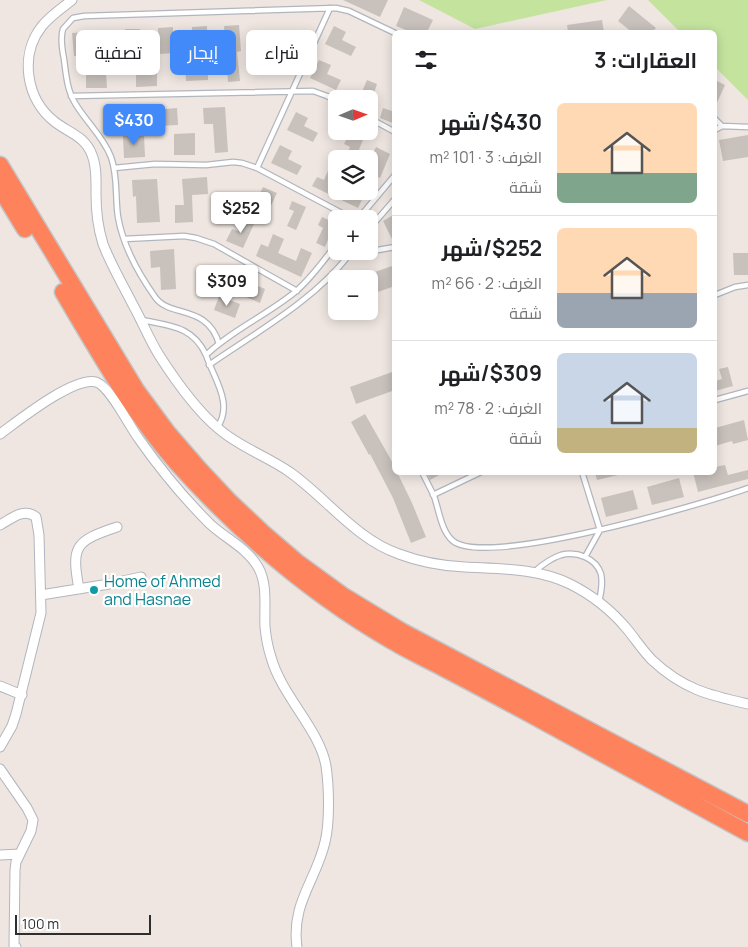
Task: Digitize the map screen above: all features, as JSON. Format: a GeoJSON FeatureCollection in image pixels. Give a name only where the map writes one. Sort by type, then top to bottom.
{"type":"FeatureCollection","features":[{"type":"Feature","properties":{"kind":"highway"},"geometry":{"type":"LineString","coordinates":[[0,165],[136,390],[167,432],[199,470],[263,533],[298,563],[342,594],[403,632],[748,814]]}},
{"type":"Feature","properties":{"kind":"highway"},"geometry":{"type":"LineString","coordinates":[[0,188],[108,367],[141,417],[182,469],[264,550],[334,604],[394,642],[748,833]]}},
{"type":"Feature","properties":{"kind":"street"},"geometry":{"type":"LineString","coordinates":[[68,2],[42,26],[32,44],[29,57],[30,82],[33,94],[54,122],[75,134],[91,151],[96,173],[97,211],[102,241],[110,262],[163,361],[184,391],[217,428],[228,437],[264,455],[292,474],[366,537],[395,553],[429,563],[534,572],[572,585],[599,602],[626,628],[651,659],[682,683],[705,693],[748,704]]}},
{"type":"Feature","properties":{"kind":"street"},"geometry":{"type":"LineString","coordinates":[[0,434],[49,398],[90,381],[101,384],[117,404],[138,438],[178,489],[212,526],[250,556],[258,567],[264,585],[265,627],[271,658],[287,694],[324,755],[326,766],[328,814],[326,841],[300,904],[296,927],[297,947]]}},
{"type":"Feature","properties":{"kind":"street"},"geometry":{"type":"LineString","coordinates":[[0,525],[24,513],[32,514],[36,517],[41,595],[41,613],[22,694],[12,726],[0,747]]}},
{"type":"Feature","properties":{"kind":"street"},"geometry":{"type":"LineString","coordinates":[[79,589],[74,564],[77,550],[90,537],[117,527]]}},
{"type":"Feature","properties":{"kind":"street"},"geometry":{"type":"LineString","coordinates":[[41,595],[141,576]]}},
{"type":"Feature","properties":{"kind":"street"},"geometry":{"type":"LineString","coordinates":[[0,686],[22,694]]}},
{"type":"Feature","properties":{"kind":"street"},"geometry":{"type":"LineString","coordinates":[[0,769],[33,820],[31,831],[15,870],[15,947]]}},
{"type":"Feature","properties":{"kind":"street"},"geometry":{"type":"LineString","coordinates":[[0,855],[20,854]]}},
{"type":"Feature","properties":{"kind":"lane"},"geometry":{"type":"LineString","coordinates":[[257,168],[330,8]]}},
{"type":"Feature","properties":{"kind":"lane"},"geometry":{"type":"LineString","coordinates":[[219,344],[215,334],[201,319],[159,302],[132,260],[118,217],[114,168],[107,148],[100,136],[80,112],[71,96],[65,69],[61,34],[66,24],[77,16],[343,8],[392,32]]}},
{"type":"Feature","properties":{"kind":"lane"},"geometry":{"type":"LineString","coordinates":[[71,96],[293,91],[318,92],[328,97]]}},
{"type":"Feature","properties":{"kind":"lane"},"geometry":{"type":"LineString","coordinates":[[717,121],[722,126]]}},
{"type":"Feature","properties":{"kind":"lane"},"geometry":{"type":"LineString","coordinates":[[378,123],[392,130]]}},
{"type":"Feature","properties":{"kind":"lane"},"geometry":{"type":"LineString","coordinates":[[717,129],[722,126],[748,127]]}},
{"type":"Feature","properties":{"kind":"lane"},"geometry":{"type":"LineString","coordinates":[[114,168],[156,164],[242,162],[337,210]]}},
{"type":"Feature","properties":{"kind":"lane"},"geometry":{"type":"LineString","coordinates":[[366,210],[392,179]]}},
{"type":"Feature","properties":{"kind":"lane"},"geometry":{"type":"LineString","coordinates":[[378,219],[392,202]]}},
{"type":"Feature","properties":{"kind":"lane"},"geometry":{"type":"LineString","coordinates":[[124,239],[184,236],[196,238],[214,244],[296,291]]}},
{"type":"Feature","properties":{"kind":"lane"},"geometry":{"type":"LineString","coordinates":[[378,250],[392,248]]}},
{"type":"Feature","properties":{"kind":"lane"},"geometry":{"type":"LineString","coordinates":[[206,355],[296,291],[328,255]]}},
{"type":"Feature","properties":{"kind":"lane"},"geometry":{"type":"LineString","coordinates":[[209,364],[309,297],[344,260]]}},
{"type":"Feature","properties":{"kind":"lane"},"geometry":{"type":"LineString","coordinates":[[717,294],[735,287],[748,285]]}},
{"type":"Feature","properties":{"kind":"lane"},"geometry":{"type":"LineString","coordinates":[[141,320],[176,327],[196,338],[206,355],[224,402],[224,416],[217,428]]}},
{"type":"Feature","properties":{"kind":"lane"},"geometry":{"type":"LineString","coordinates":[[717,399],[748,391]]}},
{"type":"Feature","properties":{"kind":"lane"},"geometry":{"type":"LineString","coordinates":[[423,475],[447,534],[453,541],[475,548],[545,542],[600,530],[748,488]]}},
{"type":"Feature","properties":{"kind":"lane"},"geometry":{"type":"LineString","coordinates":[[433,495],[475,475]]}},
{"type":"Feature","properties":{"kind":"lane"},"geometry":{"type":"LineString","coordinates":[[583,475],[600,530],[585,557]]}},
{"type":"Feature","properties":{"kind":"lane"},"geometry":{"type":"LineString","coordinates":[[534,572],[552,559],[561,556],[571,554],[585,557],[600,573],[602,591],[599,602]]}},
{"type":"Feature","properties":{"kind":"green space"},"geometry":{"type":"Polygon","coordinates":[[[419,0],[607,0],[475,29],[419,0]]]}},
{"type":"Feature","properties":{"kind":"green space"},"geometry":{"type":"Polygon","coordinates":[[[648,0],[748,0],[748,100],[717,69],[717,30],[678,30],[648,0]]]}},
{"type":"Feature","properties":{"kind":"building"},"geometry":{"type":"Polygon","coordinates":[[[343,0],[388,0],[380,17],[343,0]]]}},
{"type":"Feature","properties":{"kind":"building"},"geometry":{"type":"Polygon","coordinates":[[[629,6],[656,28],[654,30],[629,30],[618,21],[629,6]]]}},
{"type":"Feature","properties":{"kind":"building"},"geometry":{"type":"Polygon","coordinates":[[[404,7],[433,20],[428,30],[406,30],[396,26],[404,7]]]}},
{"type":"Feature","properties":{"kind":"building"},"geometry":{"type":"Polygon","coordinates":[[[602,20],[604,30],[568,30],[567,25],[602,20]]]}},
{"type":"Feature","properties":{"kind":"building"},"geometry":{"type":"Polygon","coordinates":[[[239,25],[241,51],[237,52],[240,81],[228,82],[228,75],[236,75],[236,30],[224,30],[224,26],[239,25]]]}},
{"type":"Feature","properties":{"kind":"building"},"geometry":{"type":"Polygon","coordinates":[[[207,26],[207,30],[192,30],[192,27],[207,26]]]}},
{"type":"Feature","properties":{"kind":"building"},"geometry":{"type":"Polygon","coordinates":[[[334,26],[346,32],[342,40],[356,47],[351,56],[325,44],[334,26]]]}},
{"type":"Feature","properties":{"kind":"building"},"geometry":{"type":"Polygon","coordinates":[[[173,27],[173,30],[170,30],[170,53],[160,54],[160,30],[158,28],[173,27]]]}},
{"type":"Feature","properties":{"kind":"building"},"geometry":{"type":"Polygon","coordinates":[[[72,33],[76,33],[76,56],[74,56],[72,33]]]}},
{"type":"Feature","properties":{"kind":"building"},"geometry":{"type":"Polygon","coordinates":[[[319,60],[331,65],[327,74],[341,80],[336,90],[310,78],[312,75],[317,75],[319,60]]]}},
{"type":"Feature","properties":{"kind":"building"},"geometry":{"type":"Polygon","coordinates":[[[86,75],[106,75],[107,88],[86,88],[86,75]]]}},
{"type":"Feature","properties":{"kind":"building"},"geometry":{"type":"Polygon","coordinates":[[[136,75],[157,75],[157,86],[136,87],[136,75]]]}},
{"type":"Feature","properties":{"kind":"building"},"geometry":{"type":"Polygon","coordinates":[[[186,75],[208,75],[208,80],[186,81],[186,75]]]}},
{"type":"Feature","properties":{"kind":"building"},"geometry":{"type":"Polygon","coordinates":[[[367,80],[377,84],[375,90],[363,90],[367,80]]]}},
{"type":"Feature","properties":{"kind":"building"},"geometry":{"type":"Polygon","coordinates":[[[717,81],[725,85],[717,103],[717,81]]]}},
{"type":"Feature","properties":{"kind":"building"},"geometry":{"type":"Polygon","coordinates":[[[225,107],[228,152],[215,153],[213,124],[204,124],[203,108],[225,107]]]}},
{"type":"Feature","properties":{"kind":"building"},"geometry":{"type":"Polygon","coordinates":[[[177,108],[178,125],[155,126],[154,110],[177,108]]]}},
{"type":"Feature","properties":{"kind":"building"},"geometry":{"type":"Polygon","coordinates":[[[383,108],[392,111],[392,123],[380,118],[383,108]]]}},
{"type":"Feature","properties":{"kind":"building"},"geometry":{"type":"Polygon","coordinates":[[[126,109],[127,125],[105,126],[104,110],[126,109]]]}},
{"type":"Feature","properties":{"kind":"building"},"geometry":{"type":"Polygon","coordinates":[[[296,112],[308,118],[304,126],[318,133],[313,142],[287,130],[296,112]]]}},
{"type":"Feature","properties":{"kind":"building"},"geometry":{"type":"Polygon","coordinates":[[[195,133],[195,155],[174,155],[174,134],[195,133]]]}},
{"type":"Feature","properties":{"kind":"building"},"geometry":{"type":"Polygon","coordinates":[[[144,135],[145,157],[124,158],[123,136],[144,135]]]}},
{"type":"Feature","properties":{"kind":"building"},"geometry":{"type":"Polygon","coordinates":[[[748,135],[748,157],[723,161],[719,140],[748,135]]]}},
{"type":"Feature","properties":{"kind":"building"},"geometry":{"type":"Polygon","coordinates":[[[346,140],[363,140],[359,150],[349,150],[350,147],[344,144],[346,140]]]}},
{"type":"Feature","properties":{"kind":"building"},"geometry":{"type":"Polygon","coordinates":[[[280,145],[292,151],[288,159],[302,166],[297,175],[271,163],[280,145]]]}},
{"type":"Feature","properties":{"kind":"building"},"geometry":{"type":"Polygon","coordinates":[[[376,147],[390,154],[380,178],[378,177],[378,150],[375,150],[376,147]]]}},
{"type":"Feature","properties":{"kind":"building"},"geometry":{"type":"Polygon","coordinates":[[[328,171],[328,194],[312,186],[317,177],[324,180],[328,171]]]}},
{"type":"Feature","properties":{"kind":"building"},"geometry":{"type":"Polygon","coordinates":[[[207,177],[208,194],[192,195],[193,222],[175,223],[175,205],[184,205],[182,179],[207,177]]]}},
{"type":"Feature","properties":{"kind":"building"},"geometry":{"type":"Polygon","coordinates":[[[157,179],[160,222],[137,223],[136,196],[133,197],[132,180],[157,179]]]}},
{"type":"Feature","properties":{"kind":"building"},"geometry":{"type":"Polygon","coordinates":[[[263,187],[277,193],[266,216],[257,212],[264,197],[259,195],[263,187]]]}},
{"type":"Feature","properties":{"kind":"building"},"geometry":{"type":"Polygon","coordinates":[[[341,200],[362,200],[358,208],[341,200]]]}},
{"type":"Feature","properties":{"kind":"building"},"geometry":{"type":"Polygon","coordinates":[[[292,201],[306,207],[296,230],[287,226],[294,211],[289,209],[292,201]]]}},
{"type":"Feature","properties":{"kind":"building"},"geometry":{"type":"Polygon","coordinates":[[[392,216],[392,239],[383,221],[392,216]]]}},
{"type":"Feature","properties":{"kind":"building"},"geometry":{"type":"Polygon","coordinates":[[[322,217],[328,220],[328,240],[325,247],[316,243],[323,228],[318,225],[322,217]]]}},
{"type":"Feature","properties":{"kind":"building"},"geometry":{"type":"Polygon","coordinates":[[[243,219],[254,224],[243,248],[226,241],[232,229],[238,231],[243,219]]]}},
{"type":"Feature","properties":{"kind":"building"},"geometry":{"type":"Polygon","coordinates":[[[273,234],[284,239],[278,253],[296,261],[301,248],[312,253],[301,277],[256,256],[261,244],[268,247],[273,234]]]}},
{"type":"Feature","properties":{"kind":"building"},"geometry":{"type":"Polygon","coordinates":[[[174,249],[176,289],[161,290],[160,267],[151,268],[150,251],[174,249]]]}},
{"type":"Feature","properties":{"kind":"building"},"geometry":{"type":"Polygon","coordinates":[[[733,253],[748,253],[748,275],[734,275],[733,253]]]}},
{"type":"Feature","properties":{"kind":"building"},"geometry":{"type":"Polygon","coordinates":[[[218,265],[229,270],[224,282],[213,278],[218,265]]]}},
{"type":"Feature","properties":{"kind":"building"},"geometry":{"type":"Polygon","coordinates":[[[392,266],[392,287],[378,292],[378,271],[392,266]]]}},
{"type":"Feature","properties":{"kind":"building"},"geometry":{"type":"Polygon","coordinates":[[[244,280],[265,289],[260,303],[239,294],[244,280]]]}},
{"type":"Feature","properties":{"kind":"building"},"geometry":{"type":"Polygon","coordinates":[[[219,296],[240,304],[235,318],[214,310],[219,296]]]}},
{"type":"Feature","properties":{"kind":"building"},"geometry":{"type":"Polygon","coordinates":[[[728,367],[733,386],[717,390],[717,380],[722,379],[719,369],[728,367]]]}},
{"type":"Feature","properties":{"kind":"building"},"geometry":{"type":"Polygon","coordinates":[[[392,372],[392,391],[356,404],[350,387],[392,372]]]}},
{"type":"Feature","properties":{"kind":"building"},"geometry":{"type":"Polygon","coordinates":[[[365,414],[392,462],[392,475],[398,475],[426,537],[411,543],[393,498],[351,422],[365,414]]]}},
{"type":"Feature","properties":{"kind":"building"},"geometry":{"type":"Polygon","coordinates":[[[744,420],[748,440],[733,444],[732,441],[717,445],[717,427],[744,420]]]}},
{"type":"Feature","properties":{"kind":"building"},"geometry":{"type":"Polygon","coordinates":[[[725,465],[728,475],[748,470],[748,479],[698,492],[694,475],[717,475],[717,467],[725,465]]]}},
{"type":"Feature","properties":{"kind":"building"},"geometry":{"type":"Polygon","coordinates":[[[428,475],[439,475],[430,480],[428,475]]]}},
{"type":"Feature","properties":{"kind":"building"},"geometry":{"type":"Polygon","coordinates":[[[596,475],[618,475],[597,480],[596,475]]]}},
{"type":"Feature","properties":{"kind":"building"},"geometry":{"type":"Polygon","coordinates":[[[679,478],[684,497],[652,505],[647,487],[679,478]]]}},
{"type":"Feature","properties":{"kind":"building"},"geometry":{"type":"Polygon","coordinates":[[[633,490],[638,509],[606,517],[601,498],[633,490]]]}},
{"type":"Feature","properties":{"kind":"place","name":"Home of Ahmed and Hasnae"},"geometry":{"type":"Point","coordinates":[94,590]}}]}
